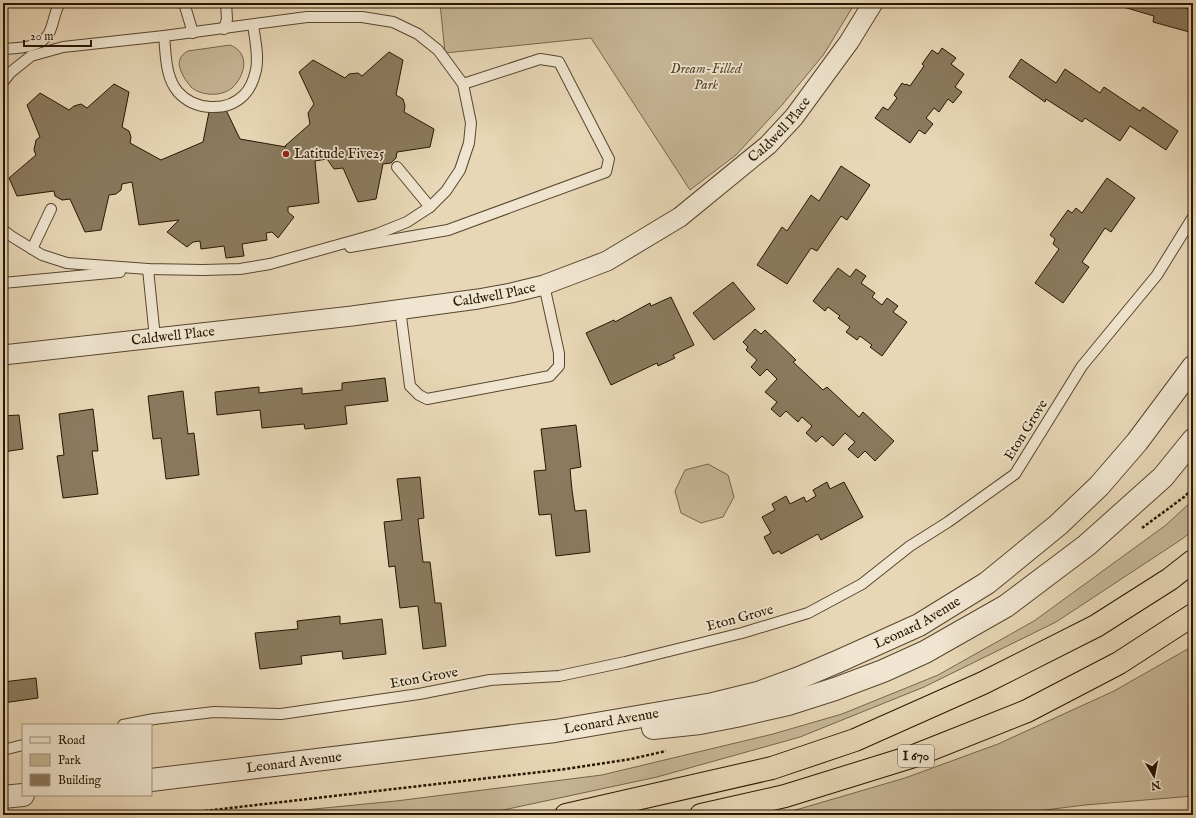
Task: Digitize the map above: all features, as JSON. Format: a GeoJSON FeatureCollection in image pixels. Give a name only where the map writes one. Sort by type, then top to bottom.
{"type":"FeatureCollection","features":[{"type":"Feature","properties":{"kind":"highway"},"geometry":{"type":"LineString","coordinates":[[566,815],[772,768],[855,740],[983,683],[1096,626],[1170,579],[1193,561]]}},
{"type":"Feature","properties":{"kind":"highway","name":"I 670"},"geometry":{"type":"LineString","coordinates":[[701,815],[785,796],[914,756],[1027,711],[1119,663],[1193,615]]}},
{"type":"Feature","properties":{"kind":"street","name":"Caldwell Place"},"geometry":{"type":"LineString","coordinates":[[3,355],[352,316],[511,293],[544,285],[607,261],[680,217],[768,145],[794,117],[849,42],[873,3]]}},
{"type":"Feature","properties":{"kind":"street","name":"Leonard Avenue"},"geometry":{"type":"LineString","coordinates":[[152,780],[555,731],[712,704],[758,693],[839,661],[919,625],[987,583],[1058,525],[1099,486],[1137,442],[1193,367]]}},
{"type":"Feature","properties":{"kind":"street","name":"Leonard Avenue"},"geometry":{"type":"LineString","coordinates":[[555,731],[661,727],[700,723],[736,716],[788,704],[835,689],[883,671],[925,652],[1006,606],[1048,576],[1087,545],[1163,477],[1193,440]]}},
{"type":"Feature","properties":{"kind":"street"},"geometry":{"type":"LineString","coordinates":[[3,797],[22,795]]}},
{"type":"Feature","properties":{"kind":"lane"},"geometry":{"type":"LineString","coordinates":[[3,49],[24,48],[37,44],[49,34],[60,3]]}},
{"type":"Feature","properties":{"kind":"lane"},"geometry":{"type":"LineString","coordinates":[[184,3],[193,33]]}},
{"type":"Feature","properties":{"kind":"lane"},"geometry":{"type":"LineString","coordinates":[[224,29],[227,18],[226,3]]}},
{"type":"Feature","properties":{"kind":"lane"},"geometry":{"type":"LineString","coordinates":[[3,82],[10,72],[31,56],[63,47],[193,33],[307,17],[362,17],[393,22],[418,34],[438,50],[462,84],[471,123],[470,143],[460,170],[446,191],[430,207],[407,222],[377,234],[270,264],[240,269],[148,269],[67,263],[42,255],[3,230]]}},
{"type":"Feature","properties":{"kind":"lane"},"geometry":{"type":"LineString","coordinates":[[164,36],[169,75],[178,91],[190,102],[203,106],[217,107],[233,102],[244,95],[252,83],[256,69],[253,25]]}},
{"type":"Feature","properties":{"kind":"lane"},"geometry":{"type":"LineString","coordinates":[[293,258],[448,230],[606,172],[609,159],[559,62],[540,59],[462,84]]}},
{"type":"Feature","properties":{"kind":"lane"},"geometry":{"type":"LineString","coordinates":[[397,167],[430,207]]}},
{"type":"Feature","properties":{"kind":"lane"},"geometry":{"type":"LineString","coordinates":[[32,249],[51,209]]}},
{"type":"Feature","properties":{"kind":"lane","name":"Eton Grove"},"geometry":{"type":"LineString","coordinates":[[128,724],[154,719],[214,712],[281,714],[419,694],[490,680],[559,676],[625,662],[742,633],[808,613],[862,584],[910,546],[948,522],[1015,474],[1082,366],[1157,275],[1193,216]]}},
{"type":"Feature","properties":{"kind":"lane"},"geometry":{"type":"LineString","coordinates":[[3,283],[148,269]]}},
{"type":"Feature","properties":{"kind":"lane"},"geometry":{"type":"LineString","coordinates":[[148,269],[155,338]]}},
{"type":"Feature","properties":{"kind":"lane"},"geometry":{"type":"LineString","coordinates":[[400,309],[410,386],[419,395],[427,399],[550,376],[559,366],[559,353],[544,285]]}},
{"type":"Feature","properties":{"kind":"lane"},"geometry":{"type":"LineString","coordinates":[[3,750],[22,745]]}},
{"type":"Feature","properties":{"kind":"green space","name":"Dream-Filled Park"},"geometry":{"type":"Polygon","coordinates":[[[440,3],[855,3],[824,54],[782,105],[736,155],[690,190],[591,38],[445,53],[440,3]]]}},
{"type":"Feature","properties":{"kind":"green space"},"geometry":{"type":"Polygon","coordinates":[[[230,45],[241,53],[243,59],[243,71],[237,83],[227,91],[217,94],[205,94],[191,87],[180,68],[179,62],[183,55],[188,51],[230,45]]]}},
{"type":"Feature","properties":{"kind":"green space"},"geometry":{"type":"Polygon","coordinates":[[[708,464],[728,475],[734,497],[723,517],[701,523],[681,513],[675,491],[685,470],[708,464]]]}},
{"type":"Feature","properties":{"kind":"green space"},"geometry":{"type":"Polygon","coordinates":[[[1193,500],[1193,530],[1182,539],[1056,622],[924,687],[800,737],[657,777],[480,815],[253,815],[396,801],[602,775],[773,734],[842,714],[938,675],[1034,621],[1166,525],[1193,500]]]}},
{"type":"Feature","properties":{"kind":"green space"},"geometry":{"type":"Polygon","coordinates":[[[1193,646],[1193,796],[1085,805],[1005,815],[773,815],[799,809],[905,778],[998,744],[1114,691],[1193,646]]]}},
{"type":"Feature","properties":{"kind":"building"},"geometry":{"type":"Polygon","coordinates":[[[1168,3],[1193,10],[1193,33],[1153,22],[1154,16],[1113,4],[1168,3]]]}},
{"type":"Feature","properties":{"kind":"building"},"geometry":{"type":"Polygon","coordinates":[[[942,48],[956,58],[951,64],[964,74],[955,87],[962,92],[953,103],[948,99],[939,112],[934,108],[926,118],[933,124],[925,134],[919,130],[910,143],[875,118],[883,107],[888,110],[897,98],[894,95],[902,83],[910,86],[924,66],[922,64],[932,50],[938,54],[942,48]]]}},
{"type":"Feature","properties":{"kind":"building","name":"Latitude Five25"},"geometry":{"type":"Polygon","coordinates":[[[389,52],[403,60],[396,95],[403,99],[405,106],[404,112],[434,129],[430,147],[397,152],[396,158],[391,163],[383,164],[376,199],[358,202],[343,168],[334,169],[327,159],[315,161],[319,203],[288,207],[288,212],[294,217],[278,238],[272,232],[266,233],[267,240],[242,244],[244,256],[226,258],[224,246],[201,249],[200,241],[193,242],[187,247],[167,232],[179,220],[139,225],[132,182],[122,184],[121,190],[116,194],[109,195],[101,230],[85,232],[70,199],[62,200],[55,196],[54,191],[17,196],[9,178],[36,155],[34,150],[36,140],[40,137],[27,105],[40,93],[69,110],[74,106],[81,104],[87,108],[114,84],[129,92],[122,127],[129,131],[131,137],[130,143],[161,160],[203,142],[209,112],[226,110],[240,139],[286,147],[285,146],[310,124],[308,113],[314,104],[299,72],[313,60],[345,78],[349,74],[358,73],[362,76],[389,52]]]}},
{"type":"Feature","properties":{"kind":"building"},"geometry":{"type":"Polygon","coordinates":[[[1021,59],[1056,83],[1065,69],[1100,93],[1104,87],[1140,111],[1143,107],[1178,131],[1166,150],[1130,126],[1120,141],[1085,118],[1082,122],[1046,99],[1045,102],[1009,77],[1021,59]]]}},
{"type":"Feature","properties":{"kind":"building"},"geometry":{"type":"Polygon","coordinates":[[[841,166],[870,185],[847,220],[841,216],[817,251],[811,248],[787,284],[757,265],[782,227],[787,231],[811,195],[819,201],[841,166]]]}},
{"type":"Feature","properties":{"kind":"building"},"geometry":{"type":"Polygon","coordinates":[[[1107,178],[1135,198],[1111,232],[1105,228],[1082,262],[1089,267],[1063,303],[1035,283],[1059,249],[1053,244],[1055,239],[1050,235],[1068,210],[1072,213],[1076,208],[1082,213],[1107,178]]]}},
{"type":"Feature","properties":{"kind":"building"},"geometry":{"type":"Polygon","coordinates":[[[838,268],[850,277],[856,269],[866,276],[861,283],[875,293],[872,297],[882,305],[887,298],[898,306],[893,312],[907,322],[882,356],[870,347],[872,345],[860,336],[857,340],[846,332],[850,327],[838,318],[840,316],[828,307],[825,311],[813,301],[838,268]]]}},
{"type":"Feature","properties":{"kind":"building"},"geometry":{"type":"Polygon","coordinates":[[[733,282],[755,309],[714,340],[693,313],[733,282]]]}},
{"type":"Feature","properties":{"kind":"building"},"geometry":{"type":"Polygon","coordinates":[[[671,297],[694,345],[673,355],[675,358],[658,366],[657,363],[611,385],[586,333],[614,320],[615,322],[650,303],[651,306],[671,297]]]}},
{"type":"Feature","properties":{"kind":"building"},"geometry":{"type":"Polygon","coordinates":[[[755,329],[761,334],[765,330],[796,360],[793,362],[823,390],[827,387],[859,417],[863,412],[894,441],[875,461],[865,451],[858,458],[848,449],[855,442],[845,433],[833,446],[822,436],[816,442],[806,433],[812,426],[802,417],[798,422],[786,411],[780,417],[771,409],[777,402],[765,392],[777,379],[767,369],[760,376],[751,367],[757,360],[746,350],[748,347],[743,342],[755,329]]]}},
{"type":"Feature","properties":{"kind":"building"},"geometry":{"type":"Polygon","coordinates":[[[385,378],[388,401],[345,406],[347,424],[305,429],[304,424],[262,428],[260,410],[217,415],[215,392],[259,387],[259,393],[302,388],[302,394],[342,390],[342,383],[385,378]]]}},
{"type":"Feature","properties":{"kind":"building"},"geometry":{"type":"Polygon","coordinates":[[[183,391],[188,434],[194,433],[199,475],[166,479],[161,438],[153,439],[148,396],[183,391]]]}},
{"type":"Feature","properties":{"kind":"building"},"geometry":{"type":"Polygon","coordinates":[[[93,409],[98,451],[92,451],[98,494],[63,498],[57,456],[64,455],[59,414],[93,409]]]}},
{"type":"Feature","properties":{"kind":"building"},"geometry":{"type":"Polygon","coordinates":[[[19,415],[23,449],[3,452],[3,416],[19,415]]]}},
{"type":"Feature","properties":{"kind":"building"},"geometry":{"type":"Polygon","coordinates":[[[576,425],[581,467],[570,469],[572,490],[575,511],[586,510],[590,552],[556,556],[551,514],[539,515],[534,471],[546,470],[541,429],[576,425]]]}},
{"type":"Feature","properties":{"kind":"building"},"geometry":{"type":"Polygon","coordinates":[[[420,477],[424,518],[418,519],[423,562],[430,562],[435,603],[441,603],[446,646],[423,649],[418,606],[400,608],[395,566],[389,567],[384,522],[402,520],[397,479],[420,477]]]}},
{"type":"Feature","properties":{"kind":"building"},"geometry":{"type":"Polygon","coordinates":[[[827,482],[830,489],[844,482],[863,517],[821,540],[818,534],[781,554],[779,551],[773,554],[764,537],[771,533],[762,517],[775,510],[772,504],[786,496],[790,504],[804,497],[806,502],[816,496],[813,490],[827,482]]]}},
{"type":"Feature","properties":{"kind":"building"},"geometry":{"type":"Polygon","coordinates":[[[340,616],[340,624],[382,619],[386,654],[343,659],[342,651],[301,656],[302,664],[260,669],[255,633],[298,629],[297,621],[340,616]]]}},
{"type":"Feature","properties":{"kind":"building"},"geometry":{"type":"Polygon","coordinates":[[[36,678],[38,698],[3,703],[3,682],[36,678]]]}},
{"type":"Feature","properties":{"kind":"place","name":"Latitude Five25"},"geometry":{"type":"Point","coordinates":[286,154]}}]}
